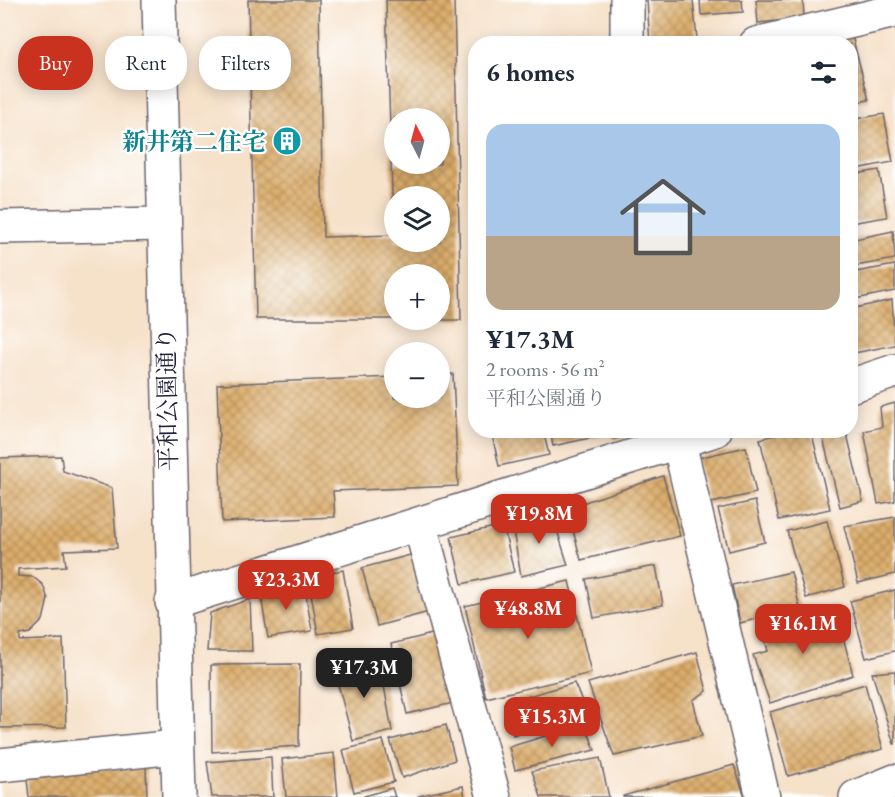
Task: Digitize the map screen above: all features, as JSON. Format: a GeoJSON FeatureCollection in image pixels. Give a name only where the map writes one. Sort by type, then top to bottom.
{"type":"FeatureCollection","features":[{"type":"Feature","properties":{"kind":"street","name":"平和公園通り"},"geometry":{"type":"LineString","coordinates":[[159,0],[172,602],[179,797]]}},
{"type":"Feature","properties":{"kind":"street"},"geometry":{"type":"LineString","coordinates":[[627,0],[627,36]]}},
{"type":"Feature","properties":{"kind":"street"},"geometry":{"type":"LineString","coordinates":[[790,36],[895,11]]}},
{"type":"Feature","properties":{"kind":"street"},"geometry":{"type":"LineString","coordinates":[[0,227],[163,224]]}},
{"type":"Feature","properties":{"kind":"street"},"geometry":{"type":"LineString","coordinates":[[858,383],[895,371]]}},
{"type":"Feature","properties":{"kind":"street"},"geometry":{"type":"LineString","coordinates":[[172,602],[420,525],[674,438]]}},
{"type":"Feature","properties":{"kind":"street"},"geometry":{"type":"LineString","coordinates":[[677,438],[763,797]]}},
{"type":"Feature","properties":{"kind":"street"},"geometry":{"type":"LineString","coordinates":[[420,525],[494,797]]}},
{"type":"Feature","properties":{"kind":"street"},"geometry":{"type":"LineString","coordinates":[[0,765],[176,747]]}},
{"type":"Feature","properties":{"kind":"street"},"geometry":{"type":"LineString","coordinates":[[856,797],[895,781]]}},
{"type":"Feature","properties":{"kind":"building","name":"新井第二住宅"},"geometry":{"type":"Polygon","coordinates":[[[248,0],[319,0],[323,237],[384,235],[384,252],[450,252],[450,186],[392,186],[391,174],[450,174],[450,108],[389,108],[386,0],[454,0],[461,320],[450,320],[450,264],[384,264],[384,319],[256,319],[250,90],[291,90],[291,36],[249,36],[248,0]]]}},
{"type":"Feature","properties":{"kind":"building"},"geometry":{"type":"Polygon","coordinates":[[[647,0],[693,0],[697,36],[649,36],[647,0]]]}},
{"type":"Feature","properties":{"kind":"building"},"geometry":{"type":"Polygon","coordinates":[[[700,0],[742,0],[743,12],[701,15],[700,0]]]}},
{"type":"Feature","properties":{"kind":"building"},"geometry":{"type":"Polygon","coordinates":[[[756,0],[803,0],[804,18],[758,23],[756,0]]]}},
{"type":"Feature","properties":{"kind":"building"},"geometry":{"type":"Polygon","coordinates":[[[858,59],[869,100],[858,102],[858,59]]]}},
{"type":"Feature","properties":{"kind":"building"},"geometry":{"type":"Polygon","coordinates":[[[884,114],[893,162],[858,169],[858,119],[884,114]]]}},
{"type":"Feature","properties":{"kind":"building"},"geometry":{"type":"Polygon","coordinates":[[[879,170],[887,217],[858,222],[858,174],[879,170]]]}},
{"type":"Feature","properties":{"kind":"building"},"geometry":{"type":"Polygon","coordinates":[[[893,231],[895,259],[858,266],[858,238],[893,231]]]}},
{"type":"Feature","properties":{"kind":"building"},"geometry":{"type":"Polygon","coordinates":[[[895,265],[895,291],[858,298],[858,272],[895,265]]]}},
{"type":"Feature","properties":{"kind":"building"},"geometry":{"type":"Polygon","coordinates":[[[892,300],[895,345],[858,352],[858,307],[892,300]]]}},
{"type":"Feature","properties":{"kind":"building"},"geometry":{"type":"Polygon","coordinates":[[[450,374],[453,374],[458,486],[333,491],[335,517],[222,522],[217,384],[384,377],[384,408],[450,408],[450,374]]]}},
{"type":"Feature","properties":{"kind":"building"},"geometry":{"type":"Polygon","coordinates":[[[895,403],[895,501],[878,504],[864,431],[882,427],[880,407],[895,403]]]}},
{"type":"Feature","properties":{"kind":"building"},"geometry":{"type":"Polygon","coordinates":[[[493,438],[545,438],[549,455],[499,466],[493,438]]]}},
{"type":"Feature","properties":{"kind":"building"},"geometry":{"type":"Polygon","coordinates":[[[552,438],[590,438],[553,446],[552,438]]]}},
{"type":"Feature","properties":{"kind":"building"},"geometry":{"type":"Polygon","coordinates":[[[813,438],[830,509],[779,520],[760,439],[813,438]]]}},
{"type":"Feature","properties":{"kind":"building"},"geometry":{"type":"Polygon","coordinates":[[[823,438],[848,438],[863,501],[840,507],[823,438]]]}},
{"type":"Feature","properties":{"kind":"building"},"geometry":{"type":"Polygon","coordinates":[[[746,447],[756,493],[707,504],[697,458],[746,447]]]}},
{"type":"Feature","properties":{"kind":"building"},"geometry":{"type":"Polygon","coordinates":[[[61,456],[63,471],[112,488],[117,548],[64,550],[66,566],[18,569],[18,576],[33,577],[43,585],[48,599],[43,620],[30,633],[20,635],[20,641],[63,639],[66,727],[0,728],[0,458],[61,456]]]}},
{"type":"Feature","properties":{"kind":"building"},"geometry":{"type":"Polygon","coordinates":[[[663,476],[680,536],[581,560],[567,508],[663,476]]]}},
{"type":"Feature","properties":{"kind":"building"},"geometry":{"type":"Polygon","coordinates":[[[755,501],[765,542],[729,551],[718,509],[755,501]]]}},
{"type":"Feature","properties":{"kind":"building"},"geometry":{"type":"Polygon","coordinates":[[[551,511],[568,565],[521,576],[512,525],[551,511]]]}},
{"type":"Feature","properties":{"kind":"building"},"geometry":{"type":"Polygon","coordinates":[[[895,517],[895,574],[858,583],[844,526],[895,517]]]}},
{"type":"Feature","properties":{"kind":"building"},"geometry":{"type":"Polygon","coordinates":[[[827,521],[845,587],[806,598],[787,531],[827,521]]]}},
{"type":"Feature","properties":{"kind":"building"},"geometry":{"type":"Polygon","coordinates":[[[503,525],[514,572],[462,584],[451,537],[503,525]]]}},
{"type":"Feature","properties":{"kind":"building"},"geometry":{"type":"Polygon","coordinates":[[[414,554],[429,612],[377,626],[362,568],[414,554]]]}},
{"type":"Feature","properties":{"kind":"building"},"geometry":{"type":"Polygon","coordinates":[[[656,566],[663,605],[594,618],[586,579],[656,566]]]}},
{"type":"Feature","properties":{"kind":"building"},"geometry":{"type":"Polygon","coordinates":[[[343,570],[353,628],[318,634],[308,576],[343,570]]]}},
{"type":"Feature","properties":{"kind":"building"},"geometry":{"type":"Polygon","coordinates":[[[791,572],[800,608],[740,623],[732,585],[791,572]]]}},
{"type":"Feature","properties":{"kind":"building"},"geometry":{"type":"Polygon","coordinates":[[[569,581],[591,673],[486,698],[465,606],[569,581]]]}},
{"type":"Feature","properties":{"kind":"building"},"geometry":{"type":"Polygon","coordinates":[[[304,583],[312,631],[268,638],[260,590],[304,583]]]}},
{"type":"Feature","properties":{"kind":"building"},"geometry":{"type":"Polygon","coordinates":[[[895,590],[895,651],[866,658],[850,601],[895,590]]]}},
{"type":"Feature","properties":{"kind":"building"},"geometry":{"type":"Polygon","coordinates":[[[250,599],[252,651],[207,651],[210,613],[250,599]]]}},
{"type":"Feature","properties":{"kind":"building"},"geometry":{"type":"Polygon","coordinates":[[[835,606],[853,675],[770,703],[753,655],[768,651],[762,628],[835,606]]]}},
{"type":"Feature","properties":{"kind":"building"},"geometry":{"type":"Polygon","coordinates":[[[436,633],[453,703],[407,714],[391,644],[436,633]]]}},
{"type":"Feature","properties":{"kind":"building"},"geometry":{"type":"Polygon","coordinates":[[[697,652],[707,691],[693,700],[702,736],[614,756],[588,683],[697,652]]]}},
{"type":"Feature","properties":{"kind":"building"},"geometry":{"type":"Polygon","coordinates":[[[379,657],[392,731],[353,741],[334,669],[379,657]]]}},
{"type":"Feature","properties":{"kind":"building"},"geometry":{"type":"Polygon","coordinates":[[[300,664],[299,746],[212,752],[211,665],[300,664]]]}},
{"type":"Feature","properties":{"kind":"building"},"geometry":{"type":"Polygon","coordinates":[[[895,671],[895,744],[894,744],[872,673],[895,671]]]}},
{"type":"Feature","properties":{"kind":"building"},"geometry":{"type":"Polygon","coordinates":[[[574,683],[587,712],[513,735],[504,703],[574,683]]]}},
{"type":"Feature","properties":{"kind":"building"},"geometry":{"type":"Polygon","coordinates":[[[865,684],[883,749],[788,776],[770,712],[865,684]]]}},
{"type":"Feature","properties":{"kind":"building"},"geometry":{"type":"Polygon","coordinates":[[[585,724],[595,750],[515,770],[509,747],[585,724]]]}},
{"type":"Feature","properties":{"kind":"building"},"geometry":{"type":"Polygon","coordinates":[[[446,725],[455,760],[402,778],[390,740],[446,725]]]}},
{"type":"Feature","properties":{"kind":"building"},"geometry":{"type":"Polygon","coordinates":[[[383,740],[394,782],[354,792],[343,750],[383,740]]]}},
{"type":"Feature","properties":{"kind":"building"},"geometry":{"type":"Polygon","coordinates":[[[334,753],[338,797],[286,797],[282,759],[334,753]]]}},
{"type":"Feature","properties":{"kind":"building"},"geometry":{"type":"Polygon","coordinates":[[[271,757],[273,797],[212,797],[207,762],[271,757]]]}},
{"type":"Feature","properties":{"kind":"building"},"geometry":{"type":"Polygon","coordinates":[[[600,758],[609,797],[541,797],[532,771],[600,758]]]}},
{"type":"Feature","properties":{"kind":"building"},"geometry":{"type":"Polygon","coordinates":[[[734,765],[745,797],[623,797],[623,796],[734,765]]]}},
{"type":"Feature","properties":{"kind":"building"},"geometry":{"type":"Polygon","coordinates":[[[146,767],[147,797],[29,797],[26,771],[146,767]]]}},
{"type":"Feature","properties":{"kind":"building"},"geometry":{"type":"Polygon","coordinates":[[[463,786],[465,797],[418,797],[418,796],[463,786]]]}},
{"type":"Feature","properties":{"kind":"building"},"geometry":{"type":"Polygon","coordinates":[[[392,788],[395,797],[364,797],[364,796],[392,788]]]}},
{"type":"Feature","properties":{"kind":"place","name":"新井第二住宅"},"geometry":{"type":"Point","coordinates":[287,141]}}]}
